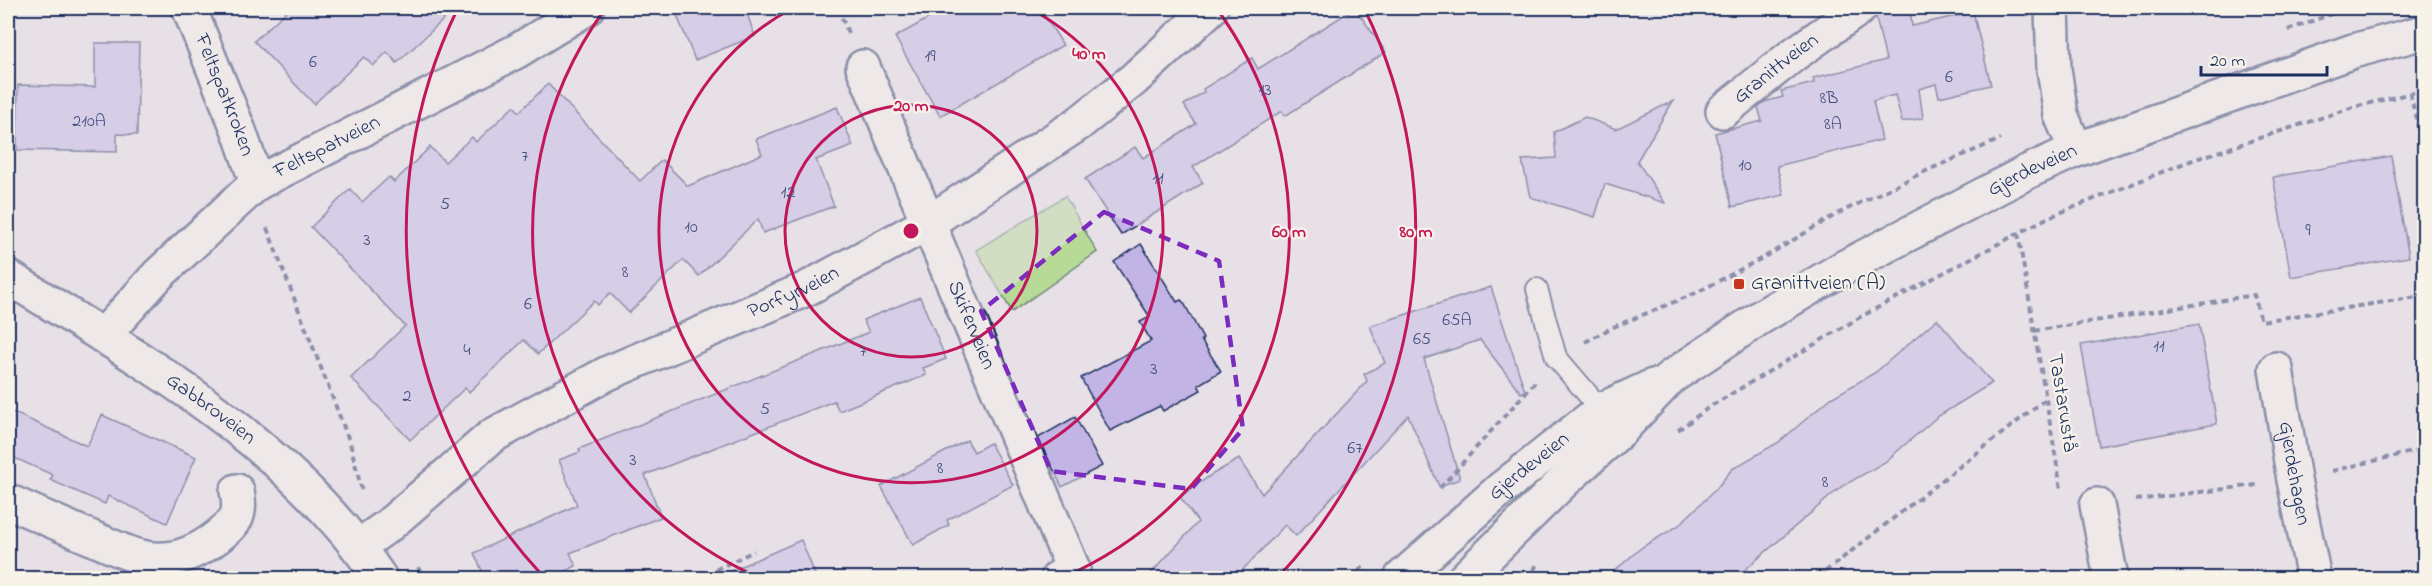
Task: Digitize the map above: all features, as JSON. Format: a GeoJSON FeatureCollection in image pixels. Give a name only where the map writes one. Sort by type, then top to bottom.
{"type":"FeatureCollection","features":[{"type":"Feature","properties":{"kind":"street","name":"Feltspatkroken"},"geometry":{"type":"LineString","coordinates":[[189,8],[239,131],[257,183]]}},
{"type":"Feature","properties":{"kind":"street","name":"Feltspatveien"},"geometry":{"type":"LineString","coordinates":[[103,336],[158,275],[257,183],[517,51],[587,8]]}},
{"type":"Feature","properties":{"kind":"street","name":"Porfyrveien"},"geometry":{"type":"LineString","coordinates":[[359,546],[389,525],[492,436],[608,373],[806,289],[928,223],[1078,124],[1133,80],[1211,8]]}},
{"type":"Feature","properties":{"kind":"street","name":"Granittveien"},"geometry":{"type":"LineString","coordinates":[[1723,111],[1793,55],[1860,8]]}},
{"type":"Feature","properties":{"kind":"street"},"geometry":{"type":"LineString","coordinates":[[2052,8],[2054,69],[2061,116],[2076,150]]}},
{"type":"Feature","properties":{"kind":"street","name":"Gjerdeveien"},"geometry":{"type":"LineString","coordinates":[[1401,579],[1501,489],[1611,420],[1761,317],[1843,268],[2029,171],[2076,150],[2353,51],[2424,32]]}},
{"type":"Feature","properties":{"kind":"street","name":"Skiferveien"},"geometry":{"type":"LineString","coordinates":[[863,67],[1073,569],[1058,579]]}},
{"type":"Feature","properties":{"kind":"street","name":"Gabbroveien"},"geometry":{"type":"LineString","coordinates":[[8,277],[200,400],[256,443],[307,491],[359,546],[380,579]]}},
{"type":"Feature","properties":{"kind":"street","name":"Gjerdehagen"},"geometry":{"type":"LineString","coordinates":[[2276,369],[2294,480],[2314,579]]}},
{"type":"Feature","properties":{"kind":"street","name":"Gjerdeveien"},"geometry":{"type":"LineString","coordinates":[[1465,579],[1563,482],[1611,420]]}},
{"type":"Feature","properties":{"kind":"street"},"geometry":{"type":"LineString","coordinates":[[8,501],[128,553],[153,559],[176,558],[204,547],[229,528],[237,518],[240,507],[237,491]]}},
{"type":"Feature","properties":{"kind":"street"},"geometry":{"type":"LineString","coordinates":[[2097,506],[2111,579]]}},
{"type":"Feature","properties":{"kind":"lane"},"geometry":{"type":"LineString","coordinates":[[1537,289],[1556,357],[1611,420]]}},
{"type":"Feature","properties":{"kind":"path"},"geometry":{"type":"LineString","coordinates":[[1672,434],[1711,406],[1862,316],[2018,232],[2086,201],[2187,162],[2354,107],[2424,90]]}},
{"type":"Feature","properties":{"kind":"path"},"geometry":{"type":"LineString","coordinates":[[2410,93],[2421,139],[2424,138]]}},
{"type":"Feature","properties":{"kind":"path"},"geometry":{"type":"LineString","coordinates":[[257,183],[263,218],[350,443],[362,490],[389,525]]}},
{"type":"Feature","properties":{"kind":"path","name":"Tastarustå"},"geometry":{"type":"LineString","coordinates":[[2018,232],[2064,510],[2097,506]]}},
{"type":"Feature","properties":{"kind":"path"},"geometry":{"type":"LineString","coordinates":[[2034,331],[2254,295],[2261,321],[2424,296]]}},
{"type":"Feature","properties":{"kind":"path"},"geometry":{"type":"LineString","coordinates":[[1817,579],[2046,399]]}},
{"type":"Feature","properties":{"kind":"path"},"geometry":{"type":"LineString","coordinates":[[2097,506],[2294,480],[2424,449]]}},
{"type":"Feature","properties":{"kind":"path"},"geometry":{"type":"LineString","coordinates":[[709,579],[717,569],[754,551]]}},
{"type":"Feature","properties":{"kind":"path"},"geometry":{"type":"LineString","coordinates":[[1526,579],[1541,562]]}},
{"type":"Feature","properties":{"kind":"highlighted area"},"geometry":{"type":"Polygon","coordinates":[[[1104,212],[1219,261],[1243,429],[1191,489],[1051,471],[981,311],[1104,212]]]}},
{"type":"Feature","properties":{"kind":"green space"},"geometry":{"type":"Polygon","coordinates":[[[1065,196],[1097,252],[1012,312],[976,250],[1065,196]]]}},
{"type":"Feature","properties":{"kind":"building"},"geometry":{"type":"Polygon","coordinates":[[[290,8],[456,8],[397,63],[387,52],[373,66],[364,57],[314,104],[254,41],[290,8]]]}},
{"type":"Feature","properties":{"kind":"building"},"geometry":{"type":"Polygon","coordinates":[[[674,8],[745,8],[755,36],[695,60],[674,8]]]}},
{"type":"Feature","properties":{"kind":"building"},"geometry":{"type":"Polygon","coordinates":[[[947,8],[1040,8],[1063,45],[940,116],[895,37],[947,8]]]}},
{"type":"Feature","properties":{"kind":"building"},"geometry":{"type":"Polygon","coordinates":[[[1355,8],[1386,52],[1285,116],[1282,111],[1193,167],[1203,183],[1121,235],[1085,179],[1135,147],[1143,158],[1196,124],[1184,105],[1204,92],[1203,89],[1252,58],[1258,69],[1355,8]]]}},
{"type":"Feature","properties":{"kind":"building"},"geometry":{"type":"Polygon","coordinates":[[[1879,8],[1910,8],[1912,26],[1973,12],[1991,85],[1939,97],[1936,84],[1919,89],[1923,118],[1902,122],[1895,95],[1873,101],[1882,140],[1777,166],[1784,195],[1732,207],[1715,133],[1762,121],[1758,107],[1764,102],[1783,97],[1781,91],[1814,83],[1813,78],[1886,60],[1876,18],[1879,8]]]}},
{"type":"Feature","properties":{"kind":"building"},"geometry":{"type":"Polygon","coordinates":[[[95,43],[139,43],[137,135],[117,134],[117,152],[17,150],[18,85],[95,87],[95,43]]]}},
{"type":"Feature","properties":{"kind":"building"},"geometry":{"type":"Polygon","coordinates":[[[548,84],[640,181],[662,160],[688,186],[762,154],[756,139],[837,107],[853,146],[816,160],[834,206],[763,233],[758,219],[699,276],[683,260],[629,313],[610,293],[598,305],[594,301],[538,354],[524,340],[469,392],[465,388],[410,440],[351,378],[405,326],[311,227],[350,189],[362,202],[389,177],[394,182],[430,147],[445,162],[472,137],[476,142],[514,106],[519,112],[548,84]]]}},
{"type":"Feature","properties":{"kind":"building"},"geometry":{"type":"Polygon","coordinates":[[[1673,101],[1637,161],[1665,203],[1605,184],[1595,217],[1530,197],[1522,160],[1556,158],[1554,132],[1585,117],[1616,129],[1673,101]]]}},
{"type":"Feature","properties":{"kind":"building"},"geometry":{"type":"Polygon","coordinates":[[[2391,156],[2409,257],[2291,277],[2273,177],[2391,156]]]}},
{"type":"Feature","properties":{"kind":"building"},"geometry":{"type":"Polygon","coordinates":[[[1141,244],[1177,302],[1181,300],[1184,303],[1203,339],[1201,340],[1221,371],[1198,385],[1201,390],[1163,411],[1160,406],[1110,431],[1081,378],[1151,341],[1140,322],[1150,317],[1114,262],[1141,244]]]}},
{"type":"Feature","properties":{"kind":"building"},"geometry":{"type":"Polygon","coordinates":[[[1491,287],[1525,391],[1521,393],[1480,340],[1424,359],[1460,479],[1439,486],[1408,415],[1296,536],[1285,525],[1234,579],[1146,579],[1198,522],[1180,497],[1239,459],[1262,494],[1367,381],[1364,374],[1385,363],[1370,326],[1491,287]]]}},
{"type":"Feature","properties":{"kind":"building"},"geometry":{"type":"Polygon","coordinates":[[[920,297],[946,359],[923,368],[926,375],[839,411],[834,401],[645,475],[661,517],[570,553],[576,566],[550,579],[486,579],[474,553],[577,505],[559,460],[580,452],[579,449],[869,332],[863,320],[920,297]]]}},
{"type":"Feature","properties":{"kind":"building"},"geometry":{"type":"Polygon","coordinates":[[[1937,319],[1992,383],[1937,417],[1885,462],[1841,487],[1734,579],[1605,579],[1642,547],[1678,526],[1716,489],[1732,469],[1779,442],[1831,398],[1876,372],[1937,319]]]}},
{"type":"Feature","properties":{"kind":"building"},"geometry":{"type":"Polygon","coordinates":[[[2199,324],[2217,424],[2099,446],[2081,345],[2199,324]]]}},
{"type":"Feature","properties":{"kind":"building"},"geometry":{"type":"Polygon","coordinates":[[[8,410],[87,446],[102,415],[196,457],[167,523],[108,496],[105,504],[50,480],[53,475],[8,455],[8,410]]]}},
{"type":"Feature","properties":{"kind":"building"},"geometry":{"type":"Polygon","coordinates":[[[1075,417],[1102,466],[1062,487],[1038,438],[1075,417]]]}},
{"type":"Feature","properties":{"kind":"building"},"geometry":{"type":"Polygon","coordinates":[[[967,440],[974,452],[990,443],[1013,485],[947,520],[949,525],[913,545],[881,486],[967,440]]]}},
{"type":"Feature","properties":{"kind":"building"},"geometry":{"type":"Polygon","coordinates":[[[801,540],[817,579],[712,579],[801,540]]]}},
{"type":"Feature","properties":{"kind":"place","name":"Granittveien (A)"},"geometry":{"type":"Point","coordinates":[1739,284]}}]}
